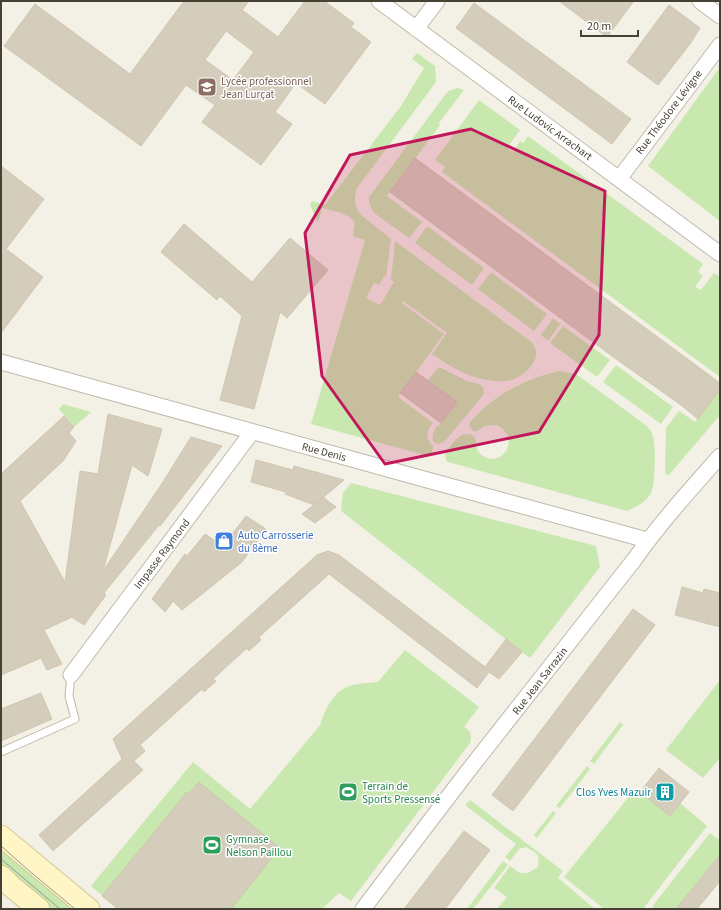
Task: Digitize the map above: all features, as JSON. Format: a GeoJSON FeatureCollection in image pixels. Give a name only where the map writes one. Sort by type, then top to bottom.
{"type":"FeatureCollection","features":[{"type":"Feature","properties":{"kind":"street","name":"Rue Ludovic Arrachart"},"geometry":{"type":"LineString","coordinates":[[379,1],[720,254]]}},
{"type":"Feature","properties":{"kind":"street"},"geometry":{"type":"LineString","coordinates":[[416,29],[437,1]]}},
{"type":"Feature","properties":{"kind":"street"},"geometry":{"type":"LineString","coordinates":[[700,1],[720,16]]}},
{"type":"Feature","properties":{"kind":"street","name":"Rue Théodore Lévigne"},"geometry":{"type":"LineString","coordinates":[[619,179],[720,46]]}},
{"type":"Feature","properties":{"kind":"street","name":"Rue Denis"},"geometry":{"type":"LineString","coordinates":[[1,362],[648,540]]}},
{"type":"Feature","properties":{"kind":"street","name":"Impasse Raymond"},"geometry":{"type":"LineString","coordinates":[[71,676],[252,432]]}},
{"type":"Feature","properties":{"kind":"street","name":"Rue Jean Sarrazin"},"geometry":{"type":"LineString","coordinates":[[363,909],[468,771],[634,560],[665,518],[720,456]]}},
{"type":"Feature","properties":{"kind":"street"},"geometry":{"type":"LineString","coordinates":[[1,836],[89,909]]}},
{"type":"Feature","properties":{"kind":"street"},"geometry":{"type":"LineString","coordinates":[[1,876],[39,909]]}},
{"type":"Feature","properties":{"kind":"lane"},"geometry":{"type":"LineString","coordinates":[[1,752],[75,719],[69,696],[71,676]]}},
{"type":"Feature","properties":{"kind":"highlighted area"},"geometry":{"type":"Polygon","coordinates":[[[471,129],[605,191],[599,335],[539,432],[385,464],[322,376],[305,233],[350,155],[471,129]]]}},
{"type":"Feature","properties":{"kind":"green space"},"geometry":{"type":"Polygon","coordinates":[[[417,53],[435,66],[436,82],[357,188],[356,192],[356,205],[360,214],[391,239],[386,277],[384,276],[379,285],[374,283],[366,298],[380,305],[394,282],[391,280],[395,241],[530,341],[536,352],[536,358],[529,369],[512,380],[485,380],[469,375],[454,368],[432,354],[447,333],[403,301],[402,303],[444,334],[398,397],[433,423],[427,435],[433,446],[432,453],[428,456],[311,424],[365,240],[353,236],[355,223],[349,217],[340,213],[322,208],[318,223],[310,205],[312,201],[325,205],[401,106],[424,68],[412,59],[417,53]]]}},
{"type":"Feature","properties":{"kind":"green space"},"geometry":{"type":"Polygon","coordinates":[[[720,67],[720,221],[648,166],[720,67]]]}},
{"type":"Feature","properties":{"kind":"green space"},"geometry":{"type":"Polygon","coordinates":[[[457,88],[464,90],[387,196],[422,222],[409,238],[374,213],[369,203],[369,197],[448,91],[457,88]]]}},
{"type":"Feature","properties":{"kind":"green space"},"geometry":{"type":"Polygon","coordinates":[[[479,100],[520,130],[507,148],[513,152],[520,141],[523,143],[528,136],[703,264],[698,272],[703,276],[695,287],[701,290],[714,273],[720,277],[720,377],[442,172],[445,167],[435,160],[479,100]]]}},
{"type":"Feature","properties":{"kind":"green space"},"geometry":{"type":"Polygon","coordinates":[[[427,226],[484,268],[472,285],[415,243],[427,226]]]}},
{"type":"Feature","properties":{"kind":"green space"},"geometry":{"type":"Polygon","coordinates":[[[491,272],[547,314],[534,331],[478,289],[491,272]]]}},
{"type":"Feature","properties":{"kind":"green space"},"geometry":{"type":"Polygon","coordinates":[[[553,318],[560,324],[548,341],[541,335],[553,318]]]}},
{"type":"Feature","properties":{"kind":"green space"},"geometry":{"type":"Polygon","coordinates":[[[563,326],[610,360],[597,377],[550,343],[563,326]]]}},
{"type":"Feature","properties":{"kind":"green space"},"geometry":{"type":"Polygon","coordinates":[[[616,365],[673,407],[661,424],[603,382],[616,365]]]}},
{"type":"Feature","properties":{"kind":"green space"},"geometry":{"type":"Polygon","coordinates":[[[439,367],[467,381],[479,384],[483,387],[484,394],[445,441],[437,444],[433,441],[433,434],[437,426],[439,426],[456,402],[427,381],[439,367]]]}},
{"type":"Feature","properties":{"kind":"green space"},"geometry":{"type":"Polygon","coordinates":[[[559,371],[576,374],[647,426],[651,431],[655,448],[652,489],[651,493],[644,502],[638,506],[627,511],[448,462],[446,460],[445,455],[450,446],[461,435],[466,434],[470,434],[475,437],[476,447],[483,456],[490,459],[503,455],[507,450],[509,443],[508,436],[504,430],[496,425],[485,426],[477,431],[473,431],[469,426],[470,422],[479,412],[510,389],[546,374],[559,371]]]}},
{"type":"Feature","properties":{"kind":"green space"},"geometry":{"type":"Polygon","coordinates":[[[720,390],[720,415],[669,475],[666,475],[666,428],[679,411],[695,422],[720,390]]]}},
{"type":"Feature","properties":{"kind":"green space"},"geometry":{"type":"Polygon","coordinates":[[[63,404],[91,412],[74,427],[59,409],[63,404]]]}},
{"type":"Feature","properties":{"kind":"green space"},"geometry":{"type":"Polygon","coordinates":[[[351,483],[596,546],[600,567],[530,658],[341,511],[343,493],[351,483]]]}},
{"type":"Feature","properties":{"kind":"green space","name":"Terrain de Sports Pressensé"},"geometry":{"type":"Polygon","coordinates":[[[405,650],[479,707],[464,727],[470,734],[470,743],[351,901],[339,893],[322,909],[118,909],[91,886],[193,762],[250,809],[320,725],[328,706],[336,695],[346,687],[362,683],[378,682],[405,650]]]}},
{"type":"Feature","properties":{"kind":"green space"},"geometry":{"type":"Polygon","coordinates":[[[720,680],[720,758],[703,778],[666,750],[720,680]]]}},
{"type":"Feature","properties":{"kind":"green space"},"geometry":{"type":"Polygon","coordinates":[[[620,722],[623,725],[594,764],[590,761],[620,722]]]}},
{"type":"Feature","properties":{"kind":"green space"},"geometry":{"type":"Polygon","coordinates":[[[587,766],[590,769],[560,808],[556,806],[587,766]]]}},
{"type":"Feature","properties":{"kind":"green space"},"geometry":{"type":"Polygon","coordinates":[[[636,788],[670,816],[680,803],[707,826],[643,909],[604,909],[564,877],[636,788]]]}},
{"type":"Feature","properties":{"kind":"green space"},"geometry":{"type":"Polygon","coordinates":[[[470,800],[563,871],[558,878],[595,909],[497,909],[507,897],[494,888],[510,866],[520,873],[528,873],[538,867],[539,859],[537,854],[526,847],[519,849],[510,861],[505,857],[516,844],[465,805],[470,800]]]}},
{"type":"Feature","properties":{"kind":"green space"},"geometry":{"type":"Polygon","coordinates":[[[553,811],[556,813],[537,838],[534,835],[553,811]]]}},
{"type":"Feature","properties":{"kind":"green space"},"geometry":{"type":"Polygon","coordinates":[[[710,833],[718,839],[720,837],[720,855],[676,909],[652,909],[654,904],[710,833]]]}},
{"type":"Feature","properties":{"kind":"green space"},"geometry":{"type":"Polygon","coordinates":[[[1,843],[79,909],[52,909],[1,867],[1,843]]]}},
{"type":"Feature","properties":{"kind":"green space"},"geometry":{"type":"Polygon","coordinates":[[[503,861],[508,865],[473,909],[467,909],[503,861]]]}},
{"type":"Feature","properties":{"kind":"building"},"geometry":{"type":"Polygon","coordinates":[[[184,1],[249,1],[242,10],[278,37],[305,1],[324,1],[354,23],[351,27],[371,42],[325,104],[296,83],[275,112],[292,124],[261,165],[202,122],[215,105],[186,85],[141,146],[4,46],[35,4],[130,74],[184,1]],[[226,31],[205,60],[233,80],[254,52],[226,31]]]}},
{"type":"Feature","properties":{"kind":"building"},"geometry":{"type":"Polygon","coordinates":[[[559,1],[634,1],[607,37],[559,1]]]}},
{"type":"Feature","properties":{"kind":"building"},"geometry":{"type":"Polygon","coordinates":[[[474,3],[631,119],[612,144],[456,28],[474,3]]]}},
{"type":"Feature","properties":{"kind":"building"},"geometry":{"type":"Polygon","coordinates":[[[669,5],[700,28],[690,44],[658,85],[627,62],[669,5]]]}},
{"type":"Feature","properties":{"kind":"building"},"geometry":{"type":"Polygon","coordinates":[[[415,158],[720,383],[720,390],[698,419],[390,192],[415,158]]]}},
{"type":"Feature","properties":{"kind":"building"},"geometry":{"type":"Polygon","coordinates":[[[1,166],[44,199],[6,249],[43,277],[1,333],[1,166]]]}},
{"type":"Feature","properties":{"kind":"building"},"geometry":{"type":"Polygon","coordinates":[[[184,224],[252,282],[290,238],[328,270],[287,318],[280,312],[254,409],[220,400],[242,316],[220,296],[217,300],[161,252],[184,224]]]}},
{"type":"Feature","properties":{"kind":"building"},"geometry":{"type":"Polygon","coordinates":[[[416,372],[457,402],[441,423],[400,393],[416,372]]]}},
{"type":"Feature","properties":{"kind":"building"},"geometry":{"type":"Polygon","coordinates":[[[108,414],[162,429],[148,476],[132,465],[103,571],[161,485],[191,437],[222,446],[160,526],[159,525],[104,593],[106,595],[84,625],[72,617],[44,630],[62,664],[47,670],[41,658],[1,675],[1,474],[64,416],[74,427],[69,433],[76,441],[63,461],[20,501],[65,582],[80,471],[98,474],[108,414]]]}},
{"type":"Feature","properties":{"kind":"building"},"geometry":{"type":"Polygon","coordinates":[[[256,460],[293,470],[294,466],[344,480],[323,497],[336,507],[315,523],[302,514],[314,505],[285,494],[286,492],[251,482],[256,460]]]}},
{"type":"Feature","properties":{"kind":"building"},"geometry":{"type":"Polygon","coordinates":[[[246,516],[266,529],[242,562],[182,610],[173,601],[165,612],[152,599],[185,554],[187,556],[205,534],[223,546],[246,516]]]}},
{"type":"Feature","properties":{"kind":"building"},"geometry":{"type":"Polygon","coordinates":[[[328,551],[339,555],[485,667],[506,639],[522,652],[499,679],[489,672],[477,688],[329,574],[259,637],[261,640],[249,651],[247,648],[213,679],[216,681],[204,692],[202,689],[140,745],[145,751],[134,761],[143,770],[53,851],[39,835],[122,759],[113,739],[317,555],[328,551]]]}},
{"type":"Feature","properties":{"kind":"building"},"geometry":{"type":"Polygon","coordinates":[[[682,587],[703,593],[704,589],[720,593],[720,627],[675,615],[682,587]]]}},
{"type":"Feature","properties":{"kind":"building"},"geometry":{"type":"Polygon","coordinates":[[[633,609],[655,625],[513,811],[492,795],[633,609]]]}},
{"type":"Feature","properties":{"kind":"building"},"geometry":{"type":"Polygon","coordinates":[[[41,693],[52,719],[1,741],[1,709],[41,693]]]}},
{"type":"Feature","properties":{"kind":"building","name":"Clos Yves Mazuir"},"geometry":{"type":"Polygon","coordinates":[[[659,768],[689,792],[670,816],[640,792],[659,768]]]}},
{"type":"Feature","properties":{"kind":"building","name":"Gymnase Nelson Paillou"},"geometry":{"type":"Polygon","coordinates":[[[199,782],[280,848],[231,909],[118,909],[102,896],[187,792],[189,794],[199,782]]]}},
{"type":"Feature","properties":{"kind":"building"},"geometry":{"type":"Polygon","coordinates":[[[464,831],[490,850],[445,909],[404,909],[464,831]]]}},
{"type":"Feature","properties":{"kind":"building"},"geometry":{"type":"Polygon","coordinates":[[[720,855],[720,881],[697,909],[676,909],[720,855]]]}},
{"type":"Feature","properties":{"kind":"tram line"},"geometry":{"type":"LineString","coordinates":[[1,846],[75,909]]}},
{"type":"Feature","properties":{"kind":"tram line"},"geometry":{"type":"LineString","coordinates":[[1,859],[60,909]]}},
{"type":"Feature","properties":{"kind":"place","name":"Lycée professionnel Jean Lurçat"},"geometry":{"type":"Point","coordinates":[207,87]}},
{"type":"Feature","properties":{"kind":"place","name":"Auto Carrosserie du 8ème"},"geometry":{"type":"Point","coordinates":[224,541]}},
{"type":"Feature","properties":{"kind":"place","name":"Terrain de Sports Pressensé"},"geometry":{"type":"Point","coordinates":[348,792]}},
{"type":"Feature","properties":{"kind":"place","name":"Clos Yves Mazuir"},"geometry":{"type":"Point","coordinates":[665,792]}},
{"type":"Feature","properties":{"kind":"place","name":"Gymnase Nelson Paillou"},"geometry":{"type":"Point","coordinates":[212,845]}}]}
